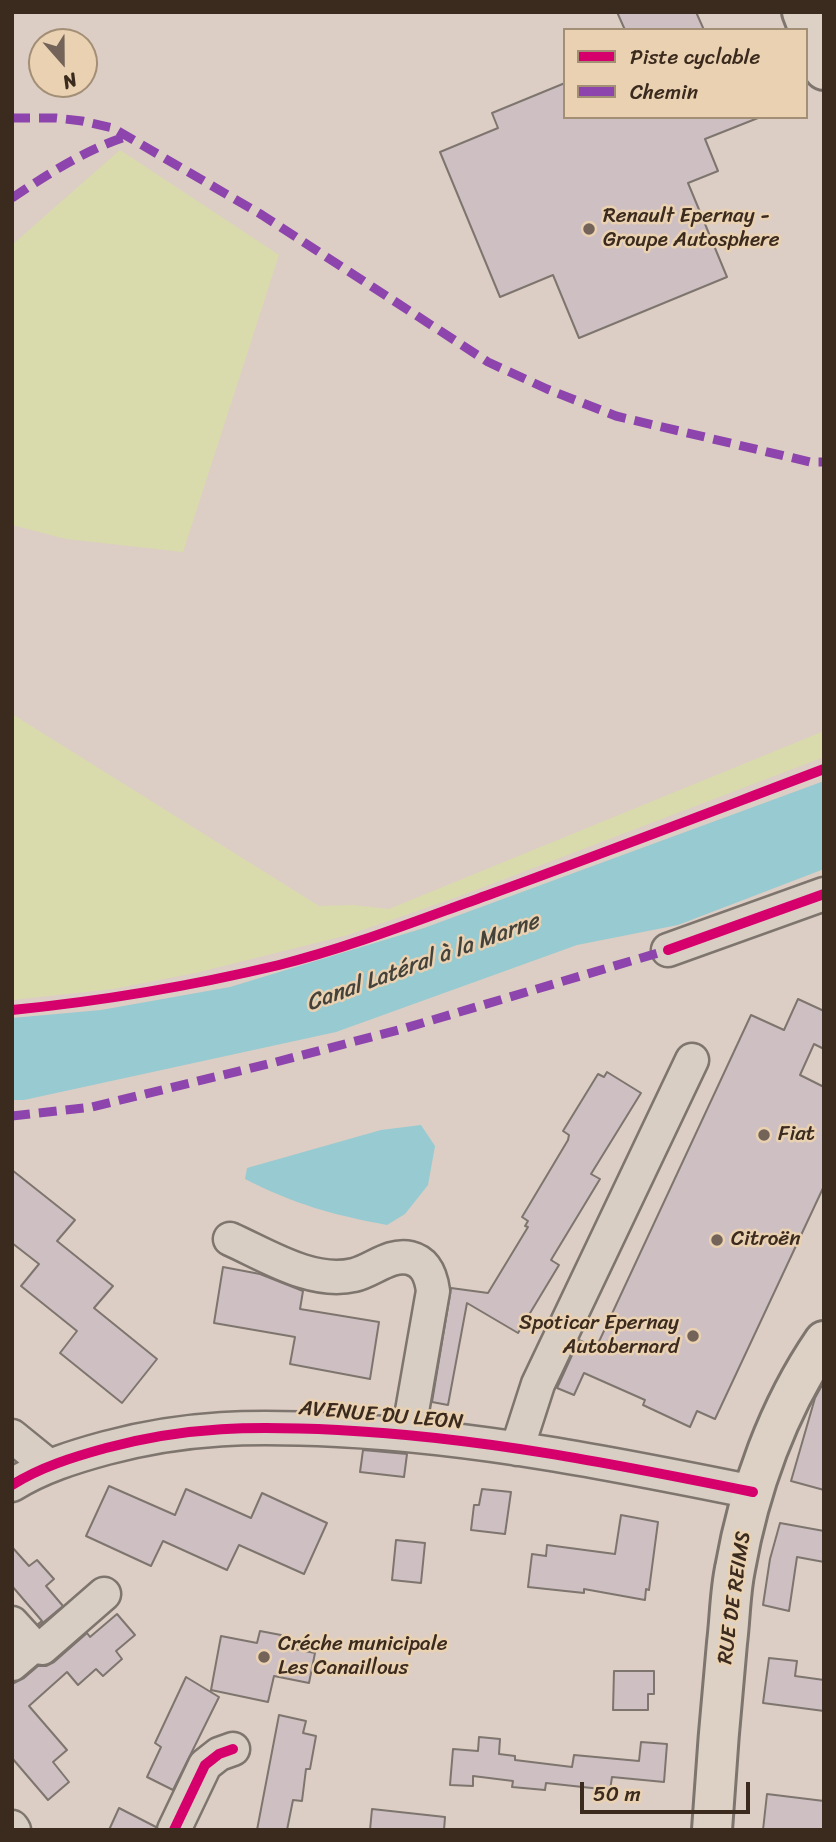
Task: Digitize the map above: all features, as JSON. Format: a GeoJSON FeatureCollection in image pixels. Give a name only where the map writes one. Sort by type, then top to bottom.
{"type":"FeatureCollection","features":[{"type":"Feature","properties":{"kind":"main road"},"geometry":{"type":"LineString","coordinates":[[802,12],[824,70]]}},
{"type":"Feature","properties":{"kind":"main road","name":"RUE DE REIMS"},"geometry":{"type":"LineString","coordinates":[[712,1830],[734,1570],[753,1492],[807,1366],[824,1341]]}},
{"type":"Feature","properties":{"kind":"street"},"geometry":{"type":"LineString","coordinates":[[668,950],[824,894]]}},
{"type":"Feature","properties":{"kind":"street"},"geometry":{"type":"LineString","coordinates":[[517,1449],[537,1384],[692,1060]]}},
{"type":"Feature","properties":{"kind":"street"},"geometry":{"type":"LineString","coordinates":[[230,1239],[298,1269],[325,1277],[354,1275],[388,1260],[407,1257],[418,1261],[431,1275],[433,1291],[408,1434]]}},
{"type":"Feature","properties":{"kind":"street","name":"AVENUE DU LEON"},"geometry":{"type":"LineString","coordinates":[[12,1485],[49,1466],[118,1445],[212,1428],[259,1426],[408,1434],[582,1458],[753,1492]]}},
{"type":"Feature","properties":{"kind":"street"},"geometry":{"type":"LineString","coordinates":[[12,1436],[49,1466]]}},
{"type":"Feature","properties":{"kind":"street"},"geometry":{"type":"LineString","coordinates":[[12,1623],[22,1655],[42,1648],[104,1594]]}},
{"type":"Feature","properties":{"kind":"street"},"geometry":{"type":"LineString","coordinates":[[174,1830],[205,1765],[219,1754],[233,1749]]}},
{"type":"Feature","properties":{"kind":"green space"},"geometry":{"type":"Polygon","coordinates":[[[120,150],[279,255],[183,552],[66,539],[12,525],[12,245],[120,150]]]}},
{"type":"Feature","properties":{"kind":"green space"},"geometry":{"type":"Polygon","coordinates":[[[12,714],[319,906],[353,905],[389,909],[824,731],[824,757],[460,896],[348,935],[195,973],[113,989],[12,1000],[12,714]]]}},
{"type":"Feature","properties":{"kind":"water","name":"Canal Latéral à la Marne"},"geometry":{"type":"Polygon","coordinates":[[[824,781],[824,869],[678,925],[577,945],[336,1032],[24,1100],[12,1100],[12,1018],[101,1010],[230,987],[424,928],[824,781]]]}},
{"type":"Feature","properties":{"kind":"water"},"geometry":{"type":"Polygon","coordinates":[[[421,1125],[435,1146],[428,1185],[405,1214],[387,1225],[314,1208],[245,1179],[247,1168],[381,1130],[421,1125]]]}},
{"type":"Feature","properties":{"kind":"building"},"geometry":{"type":"Polygon","coordinates":[[[617,12],[696,12],[703,28],[624,28],[617,12]]]}},
{"type":"Feature","properties":{"kind":"building","name":"Renault Epernay - Groupe Autosphere"},"geometry":{"type":"Polygon","coordinates":[[[563,84],[563,119],[755,119],[705,139],[718,171],[688,183],[727,277],[579,338],[553,275],[500,297],[440,152],[498,128],[492,113],[563,84]]]}},
{"type":"Feature","properties":{"kind":"building"},"geometry":{"type":"Polygon","coordinates":[[[798,999],[824,1011],[824,1049],[814,1044],[800,1075],[824,1087],[824,1186],[715,1419],[697,1411],[690,1427],[643,1405],[645,1400],[584,1373],[574,1395],[557,1388],[579,1340],[596,1348],[751,1015],[784,1030],[798,999]]]}},
{"type":"Feature","properties":{"kind":"building"},"geometry":{"type":"Polygon","coordinates":[[[607,1072],[641,1093],[591,1174],[600,1179],[551,1260],[559,1265],[518,1333],[467,1303],[448,1405],[432,1402],[451,1288],[488,1293],[528,1227],[525,1226],[528,1221],[522,1217],[568,1140],[569,1135],[563,1131],[598,1074],[604,1077],[607,1072]]]}},
{"type":"Feature","properties":{"kind":"building"},"geometry":{"type":"Polygon","coordinates":[[[12,1170],[75,1220],[57,1241],[113,1286],[94,1308],[157,1359],[122,1403],[60,1353],[77,1331],[21,1286],[39,1264],[12,1243],[12,1170]]]}},
{"type":"Feature","properties":{"kind":"building"},"geometry":{"type":"Polygon","coordinates":[[[223,1267],[260,1274],[303,1291],[300,1309],[379,1322],[370,1379],[290,1364],[295,1337],[214,1323],[223,1267]]]}},
{"type":"Feature","properties":{"kind":"building"},"geometry":{"type":"Polygon","coordinates":[[[821,1387],[824,1387],[824,1490],[791,1481],[815,1398],[821,1387]]]}},
{"type":"Feature","properties":{"kind":"building"},"geometry":{"type":"Polygon","coordinates":[[[363,1450],[407,1454],[404,1477],[360,1472],[363,1450]]]}},
{"type":"Feature","properties":{"kind":"building"},"geometry":{"type":"Polygon","coordinates":[[[109,1486],[175,1515],[186,1489],[251,1518],[262,1493],[327,1523],[304,1574],[239,1545],[227,1570],[163,1541],[151,1566],[86,1536],[109,1486]]]}},
{"type":"Feature","properties":{"kind":"building"},"geometry":{"type":"Polygon","coordinates":[[[482,1489],[511,1492],[505,1534],[471,1530],[474,1505],[479,1505],[482,1489]]]}},
{"type":"Feature","properties":{"kind":"building"},"geometry":{"type":"Polygon","coordinates":[[[621,1515],[658,1522],[649,1590],[646,1589],[645,1600],[584,1589],[584,1593],[528,1587],[532,1554],[546,1556],[547,1545],[615,1554],[621,1515]]]}},
{"type":"Feature","properties":{"kind":"building"},"geometry":{"type":"Polygon","coordinates":[[[780,1523],[824,1531],[824,1562],[797,1557],[789,1611],[763,1605],[770,1559],[780,1523]]]}},
{"type":"Feature","properties":{"kind":"building"},"geometry":{"type":"Polygon","coordinates":[[[396,1540],[425,1543],[421,1583],[392,1580],[396,1540]]]}},
{"type":"Feature","properties":{"kind":"building"},"geometry":{"type":"Polygon","coordinates":[[[12,1547],[29,1566],[37,1560],[54,1579],[46,1586],[63,1606],[39,1626],[42,1621],[12,1586],[12,1547]]]}},
{"type":"Feature","properties":{"kind":"building"},"geometry":{"type":"Polygon","coordinates":[[[117,1614],[135,1635],[116,1651],[122,1659],[103,1676],[96,1669],[78,1685],[67,1672],[29,1706],[67,1750],[53,1762],[69,1782],[48,1800],[12,1758],[12,1684],[38,1666],[54,1662],[87,1633],[90,1637],[117,1614]]]}},
{"type":"Feature","properties":{"kind":"building"},"geometry":{"type":"Polygon","coordinates":[[[260,1631],[281,1635],[279,1646],[315,1653],[309,1683],[274,1676],[268,1702],[211,1690],[221,1636],[257,1643],[260,1631]]]}},
{"type":"Feature","properties":{"kind":"building"},"geometry":{"type":"Polygon","coordinates":[[[769,1658],[797,1661],[795,1676],[824,1680],[824,1711],[763,1703],[769,1658]]]}},
{"type":"Feature","properties":{"kind":"building"},"geometry":{"type":"Polygon","coordinates":[[[614,1671],[654,1671],[654,1694],[648,1694],[648,1710],[613,1710],[614,1671]]]}},
{"type":"Feature","properties":{"kind":"building"},"geometry":{"type":"Polygon","coordinates":[[[186,1677],[219,1697],[173,1790],[147,1777],[161,1747],[155,1743],[186,1677]]]}},
{"type":"Feature","properties":{"kind":"building"},"geometry":{"type":"Polygon","coordinates":[[[279,1715],[306,1721],[303,1733],[316,1736],[310,1769],[306,1769],[302,1801],[293,1800],[287,1830],[257,1830],[279,1715]]]}},
{"type":"Feature","properties":{"kind":"building"},"geometry":{"type":"Polygon","coordinates":[[[479,1737],[500,1739],[499,1754],[515,1756],[515,1760],[572,1767],[574,1755],[639,1761],[641,1742],[667,1744],[664,1782],[612,1777],[610,1790],[546,1783],[545,1790],[512,1787],[513,1781],[473,1776],[473,1786],[450,1785],[453,1749],[478,1751],[479,1737]]]}},
{"type":"Feature","properties":{"kind":"building"},"geometry":{"type":"Polygon","coordinates":[[[767,1794],[824,1801],[824,1830],[763,1830],[767,1794]]]}},
{"type":"Feature","properties":{"kind":"building"},"geometry":{"type":"Polygon","coordinates":[[[119,1808],[156,1827],[156,1830],[109,1830],[119,1808]]]}},
{"type":"Feature","properties":{"kind":"building"},"geometry":{"type":"Polygon","coordinates":[[[372,1809],[445,1817],[444,1830],[370,1830],[372,1809]]]}},
{"type":"Feature","properties":{"kind":"marked path"},"geometry":{"type":"LineString","coordinates":[[12,118],[56,118],[113,128],[262,215],[488,362],[547,389],[616,416],[810,462],[824,462]]}},
{"type":"Feature","properties":{"kind":"marked path"},"geometry":{"type":"LineString","coordinates":[[12,198],[81,156],[125,137]]}},
{"type":"Feature","properties":{"kind":"marked path"},"geometry":{"type":"LineString","coordinates":[[12,1116],[92,1107],[276,1062],[402,1029],[668,950]]}},
{"type":"Feature","properties":{"kind":"cycle path"},"geometry":{"type":"LineString","coordinates":[[12,1010],[180,986],[246,973],[333,950],[533,879],[824,769]]}},
{"type":"Feature","properties":{"kind":"cycle path"},"geometry":{"type":"LineString","coordinates":[[668,950],[824,894]]}},
{"type":"Feature","properties":{"kind":"cycle path"},"geometry":{"type":"LineString","coordinates":[[12,1485],[57,1463],[136,1441],[221,1429],[278,1428],[390,1434],[494,1445],[753,1492]]}},
{"type":"Feature","properties":{"kind":"cycle path"},"geometry":{"type":"LineString","coordinates":[[174,1830],[205,1765],[219,1754],[233,1749]]}},
{"type":"Feature","properties":{"kind":"place","name":"Renault Epernay - Groupe Autosphere"},"geometry":{"type":"Point","coordinates":[589,229]}},
{"type":"Feature","properties":{"kind":"place","name":"Fiat"},"geometry":{"type":"Point","coordinates":[764,1135]}},
{"type":"Feature","properties":{"kind":"place","name":"Citroën"},"geometry":{"type":"Point","coordinates":[717,1240]}},
{"type":"Feature","properties":{"kind":"place","name":"Spoticar Epernay Autobernard"},"geometry":{"type":"Point","coordinates":[693,1336]}},
{"type":"Feature","properties":{"kind":"place","name":"Créche municipale Les Canaillous"},"geometry":{"type":"Point","coordinates":[264,1657]}}]}
